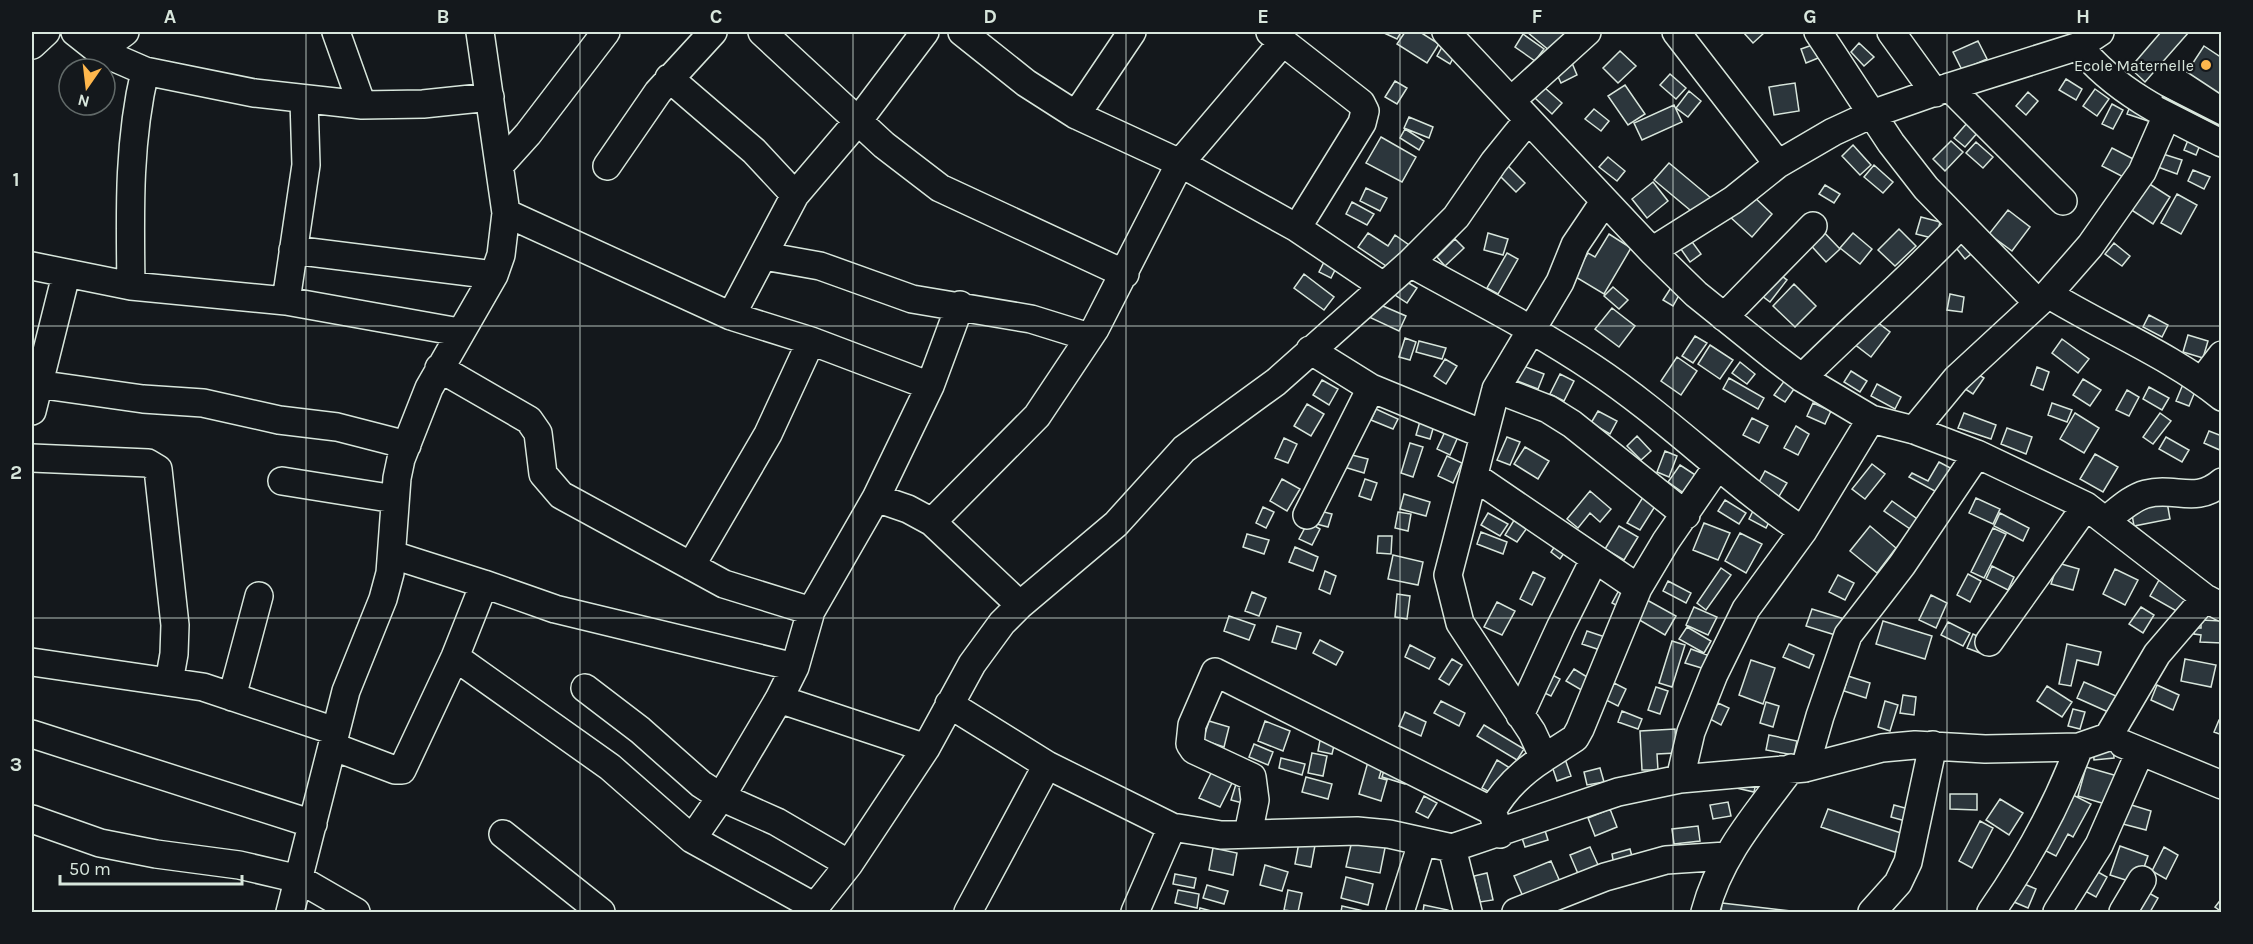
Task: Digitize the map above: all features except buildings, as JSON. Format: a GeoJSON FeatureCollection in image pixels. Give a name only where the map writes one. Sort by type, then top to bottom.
{"type":"FeatureCollection","features":[{"type":"Feature","properties":{"kind":"street"},"geometry":{"type":"LineString","coordinates":[[75,32],[99,51],[145,71],[304,100],[362,105],[423,104],[490,97]]}},
{"type":"Feature","properties":{"kind":"street"},"geometry":{"type":"LineString","coordinates":[[99,51],[125,32]]}},
{"type":"Feature","properties":{"kind":"street"},"geometry":{"type":"LineString","coordinates":[[336,32],[362,105]]}},
{"type":"Feature","properties":{"kind":"street"},"geometry":{"type":"LineString","coordinates":[[290,912],[346,691],[383,599],[393,555],[397,478],[407,445],[439,368],[494,275],[501,255],[506,213],[480,32]]}},
{"type":"Feature","properties":{"kind":"street"},"geometry":{"type":"LineString","coordinates":[[500,165],[528,134],[606,32]]}},
{"type":"Feature","properties":{"kind":"street"},"geometry":{"type":"LineString","coordinates":[[607,166],[635,122],[669,78],[713,32]]}},
{"type":"Feature","properties":{"kind":"street"},"geometry":{"type":"LineString","coordinates":[[762,32],[884,145],[940,188],[1125,274]]}},
{"type":"Feature","properties":{"kind":"street"},"geometry":{"type":"LineString","coordinates":[[1076,115],[1132,32]]}},
{"type":"Feature","properties":{"kind":"street"},"geometry":{"type":"LineString","coordinates":[[949,704],[1047,765],[1172,827],[1221,835],[1357,831],[1389,834],[1452,848],[1496,823],[1680,779],[1798,768],[1882,748],[1934,745],[1996,749],[2079,747],[2108,737],[2147,669],[2213,602],[2096,513],[1977,454],[1914,430],[1871,419],[1802,378],[1724,317],[1652,252],[1446,32]]}},
{"type":"Feature","properties":{"kind":"street"},"geometry":{"type":"LineString","coordinates":[[455,657],[610,767],[692,839],[813,909],[849,864],[926,748],[972,664],[1020,605],[1116,524],[1184,449],[1276,382],[1410,263],[1456,217],[1494,162],[1520,110],[1587,32]]}},
{"type":"Feature","properties":{"kind":"street"},"geometry":{"type":"LineString","coordinates":[[1676,32],[1778,164]]}},
{"type":"Feature","properties":{"kind":"street"},"geometry":{"type":"LineString","coordinates":[[1818,32],[1891,143],[1960,225],[2043,298],[2212,389],[2222,355]]}},
{"type":"Feature","properties":{"kind":"street"},"geometry":{"type":"LineString","coordinates":[[1891,32],[1942,90],[2063,201]]}},
{"type":"Feature","properties":{"kind":"street"},"geometry":{"type":"LineString","coordinates":[[975,35],[1026,83],[1076,115],[1180,163],[1297,228],[1383,286]]}},
{"type":"Feature","properties":{"kind":"street"},"geometry":{"type":"LineString","coordinates":[[731,316],[795,195],[858,121],[914,36]]}},
{"type":"Feature","properties":{"kind":"street"},"geometry":{"type":"LineString","coordinates":[[932,522],[1038,416],[1070,370],[1125,274],[1180,163],[1277,37],[1361,103],[1365,111],[1362,123],[1297,228]]}},
{"type":"Feature","properties":{"kind":"street"},"geometry":{"type":"LineString","coordinates":[[1652,252],[1733,200],[1778,164],[1833,132],[1872,114],[2089,39],[2104,75],[2167,115],[2222,143]]}},
{"type":"Feature","properties":{"kind":"street"},"geometry":{"type":"LineString","coordinates":[[131,286],[131,157],[135,111],[145,71]]}},
{"type":"Feature","properties":{"kind":"street"},"geometry":{"type":"LineString","coordinates":[[669,78],[754,151],[795,195]]}},
{"type":"Feature","properties":{"kind":"street"},"geometry":{"type":"LineString","coordinates":[[285,301],[306,165],[304,100]]}},
{"type":"Feature","properties":{"kind":"street"},"geometry":{"type":"LineString","coordinates":[[1914,430],[1956,379],[2043,298],[2090,246],[2142,172],[2167,115]]}},
{"type":"Feature","properties":{"kind":"street"},"geometry":{"type":"LineString","coordinates":[[1544,758],[1532,732],[1460,623],[1448,575],[1496,389],[1560,282],[1575,245],[1604,202]]}},
{"type":"Feature","properties":{"kind":"street"},"geometry":{"type":"LineString","coordinates":[[506,213],[731,316],[811,341],[930,386]]}},
{"type":"Feature","properties":{"kind":"street"},"geometry":{"type":"LineString","coordinates":[[1802,378],[1860,320],[1931,256],[1960,225]]}},
{"type":"Feature","properties":{"kind":"street"},"geometry":{"type":"LineString","coordinates":[[1724,317],[1813,226]]}},
{"type":"Feature","properties":{"kind":"street"},"geometry":{"type":"LineString","coordinates":[[293,250],[494,275]]}},
{"type":"Feature","properties":{"kind":"street"},"geometry":{"type":"LineString","coordinates":[[764,256],[820,266],[912,299],[960,305],[1032,319],[1089,337]]}},
{"type":"Feature","properties":{"kind":"street"},"geometry":{"type":"LineString","coordinates":[[1410,263],[1593,368],[1664,421],[1717,467],[1803,531]]}},
{"type":"Feature","properties":{"kind":"street"},"geometry":{"type":"LineString","coordinates":[[32,266],[66,275],[131,286],[285,301],[459,332]]}},
{"type":"Feature","properties":{"kind":"street"},"geometry":{"type":"LineString","coordinates":[[32,411],[66,275]]}},
{"type":"Feature","properties":{"kind":"street"},"geometry":{"type":"LineString","coordinates":[[692,839],[721,797],[779,699],[795,667],[811,611],[876,498],[930,386],[960,305]]}},
{"type":"Feature","properties":{"kind":"street"},"geometry":{"type":"LineString","coordinates":[[692,566],[768,434],[811,341]]}},
{"type":"Feature","properties":{"kind":"street"},"geometry":{"type":"LineString","coordinates":[[1310,350],[1371,388],[1483,435]]}},
{"type":"Feature","properties":{"kind":"street"},"geometry":{"type":"LineString","coordinates":[[439,368],[529,420],[535,427],[543,474],[561,495],[724,584],[811,611]]}},
{"type":"Feature","properties":{"kind":"street"},"geometry":{"type":"LineString","coordinates":[[37,384],[142,399],[202,404],[279,420],[337,427],[407,445]]}},
{"type":"Feature","properties":{"kind":"street"},"geometry":{"type":"LineString","coordinates":[[1307,515],[1371,388]]}},
{"type":"Feature","properties":{"kind":"street"},"geometry":{"type":"LineString","coordinates":[[1496,389],[1548,409],[1572,424],[1686,515]]}},
{"type":"Feature","properties":{"kind":"street"},"geometry":{"type":"LineString","coordinates":[[1680,779],[1691,732],[1736,627],[1746,609],[1803,531],[1871,419]]}},
{"type":"Feature","properties":{"kind":"street"},"geometry":{"type":"LineString","coordinates":[[1705,912],[1712,886],[1726,856],[1798,768],[1820,716],[1848,635],[1902,565],[1977,454]]}},
{"type":"Feature","properties":{"kind":"street"},"geometry":{"type":"LineString","coordinates":[[32,458],[148,464],[158,470],[175,625],[174,654],[169,682]]}},
{"type":"Feature","properties":{"kind":"street"},"geometry":{"type":"LineString","coordinates":[[1496,823],[1501,795],[1526,770],[1575,738],[1581,729],[1638,588],[1666,541],[1717,467]]}},
{"type":"Feature","properties":{"kind":"street"},"geometry":{"type":"LineString","coordinates":[[1475,477],[1594,561],[1638,588]]}},
{"type":"Feature","properties":{"kind":"street"},"geometry":{"type":"LineString","coordinates":[[282,481],[395,499]]}},
{"type":"Feature","properties":{"kind":"street"},"geometry":{"type":"LineString","coordinates":[[1989,642],[2096,513],[2143,494],[2162,491],[2205,494],[2222,482]]}},
{"type":"Feature","properties":{"kind":"street"},"geometry":{"type":"LineString","coordinates":[[876,498],[908,509],[932,522],[1020,605]]}},
{"type":"Feature","properties":{"kind":"street"},"geometry":{"type":"LineString","coordinates":[[393,555],[555,609],[795,667]]}},
{"type":"Feature","properties":{"kind":"street"},"geometry":{"type":"LineString","coordinates":[[1520,715],[1594,561]]}},
{"type":"Feature","properties":{"kind":"street"},"geometry":{"type":"LineString","coordinates":[[32,662],[203,687],[333,739],[395,770],[402,770],[455,657],[484,584]]}},
{"type":"Feature","properties":{"kind":"street"},"geometry":{"type":"LineString","coordinates":[[232,697],[259,596]]}},
{"type":"Feature","properties":{"kind":"street"},"geometry":{"type":"LineString","coordinates":[[1248,834],[1256,800],[1252,777],[1194,750],[1190,744],[1192,725],[1215,672],[1496,823]]}},
{"type":"Feature","properties":{"kind":"street"},"geometry":{"type":"LineString","coordinates":[[585,688],[640,730],[701,784],[721,797],[777,822],[849,864]]}},
{"type":"Feature","properties":{"kind":"street"},"geometry":{"type":"LineString","coordinates":[[779,699],[926,748]]}},
{"type":"Feature","properties":{"kind":"street"},"geometry":{"type":"LineString","coordinates":[[32,735],[313,824]]}},
{"type":"Feature","properties":{"kind":"street"},"geometry":{"type":"LineString","coordinates":[[2108,737],[2222,785]]}},
{"type":"Feature","properties":{"kind":"street"},"geometry":{"type":"LineString","coordinates":[[1872,912],[1898,883],[1908,862],[1934,745]]}},
{"type":"Feature","properties":{"kind":"street"},"geometry":{"type":"LineString","coordinates":[[1990,912],[2035,843],[2063,790],[2079,747]]}},
{"type":"Feature","properties":{"kind":"street"},"geometry":{"type":"LineString","coordinates":[[2057,912],[2099,845],[2140,752]]}},
{"type":"Feature","properties":{"kind":"street"},"geometry":{"type":"LineString","coordinates":[[969,912],[1047,765]]}},
{"type":"Feature","properties":{"kind":"street"},"geometry":{"type":"LineString","coordinates":[[32,819],[100,843],[156,854],[239,865],[299,879],[356,912]]}},
{"type":"Feature","properties":{"kind":"street"},"geometry":{"type":"LineString","coordinates":[[1134,912],[1172,827]]}},
{"type":"Feature","properties":{"kind":"street"},"geometry":{"type":"LineString","coordinates":[[504,834],[601,912]]}},
{"type":"Feature","properties":{"kind":"street"},"geometry":{"type":"LineString","coordinates":[[1400,912],[1422,843]]}},
{"type":"Feature","properties":{"kind":"street"},"geometry":{"type":"LineString","coordinates":[[1452,848],[1468,912]]}},
{"type":"Feature","properties":{"kind":"street"},"geometry":{"type":"LineString","coordinates":[[1516,912],[1605,877],[1656,863],[1689,857],[1726,856]]}},
{"type":"Feature","properties":{"kind":"street"},"geometry":{"type":"LineString","coordinates":[[2123,912],[2142,880]]}},
{"type":"Feature","properties":{"kind":"wall"},"geometry":{"type":"LineString","coordinates":[[2163,97],[2222,127]]}},
{"type":"Feature","properties":{"kind":"place","name":"Ecole Maternelle"},"geometry":{"type":"Point","coordinates":[2206,65]}}]}
